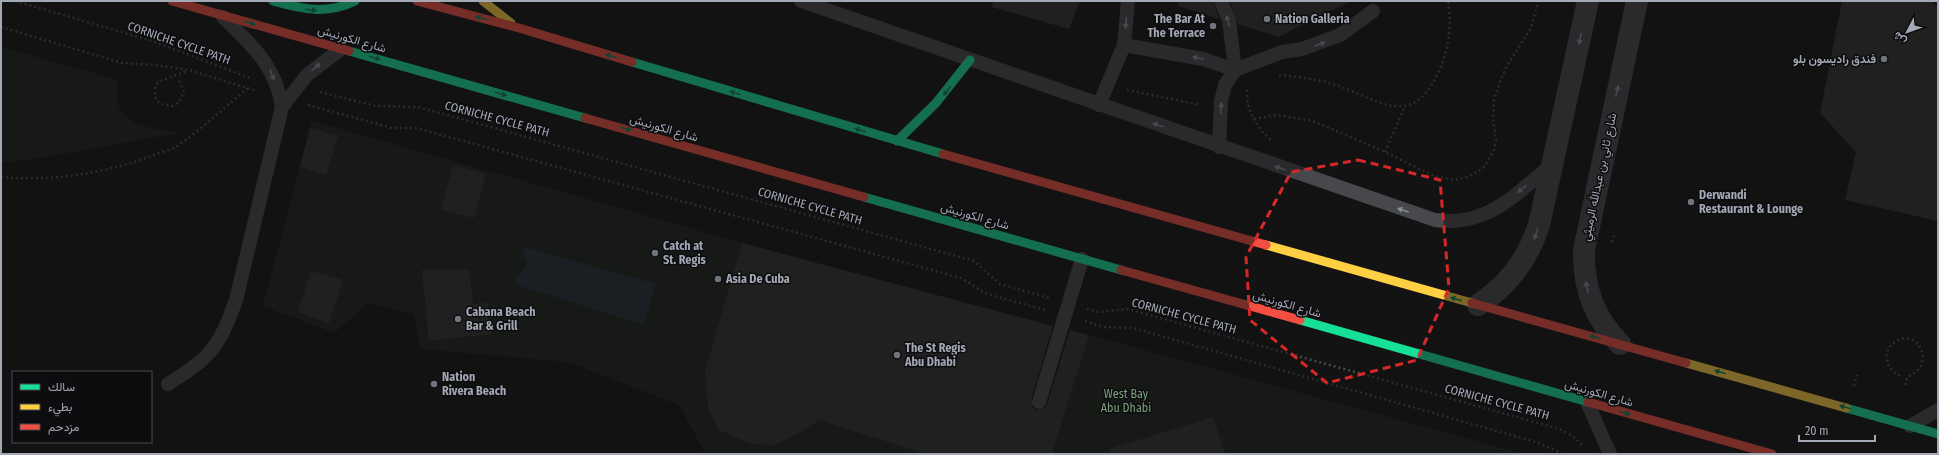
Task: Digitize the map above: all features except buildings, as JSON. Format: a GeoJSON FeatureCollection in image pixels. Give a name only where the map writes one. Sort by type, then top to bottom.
{"type":"FeatureCollection","features":[{"type":"Feature","properties":{"kind":"main road","name":"شارع الكورنيش"},"geometry":{"type":"LineString","coordinates":[[172,1],[1772,454]]}},
{"type":"Feature","properties":{"kind":"main road"},"geometry":{"type":"LineString","coordinates":[[273,1],[311,10],[323,11],[340,8],[354,1]]}},
{"type":"Feature","properties":{"kind":"main road"},"geometry":{"type":"LineString","coordinates":[[417,1],[518,28],[897,141],[1938,434]]}},
{"type":"Feature","properties":{"kind":"main road"},"geometry":{"type":"LineString","coordinates":[[483,1],[518,28]]}},
{"type":"Feature","properties":{"kind":"main road"},"geometry":{"type":"LineString","coordinates":[[897,141],[929,112],[970,60]]}},
{"type":"Feature","properties":{"kind":"street"},"geometry":{"type":"LineString","coordinates":[[1478,305],[1503,286],[1525,259],[1539,225],[1588,1]]}},
{"type":"Feature","properties":{"kind":"street","name":"شارع ثاني بن عبدالله الرميثي"},"geometry":{"type":"LineString","coordinates":[[1620,344],[1600,321],[1588,294],[1583,265],[1584,250],[1637,1]]}},
{"type":"Feature","properties":{"kind":"lane"},"geometry":{"type":"LineString","coordinates":[[801,1],[1417,215],[1448,222],[1474,219],[1492,211],[1553,164]]}},
{"type":"Feature","properties":{"kind":"lane"},"geometry":{"type":"LineString","coordinates":[[1099,105],[1124,45],[1128,1]]}},
{"type":"Feature","properties":{"kind":"lane"},"geometry":{"type":"LineString","coordinates":[[1221,1],[1229,20],[1235,70]]}},
{"type":"Feature","properties":{"kind":"lane"},"geometry":{"type":"LineString","coordinates":[[1219,146],[1221,101],[1225,85],[1235,70],[1282,52],[1302,49],[1334,38],[1358,24],[1373,11]]}},
{"type":"Feature","properties":{"kind":"lane"},"geometry":{"type":"LineString","coordinates":[[220,14],[264,59],[271,70],[283,101]]}},
{"type":"Feature","properties":{"kind":"lane"},"geometry":{"type":"LineString","coordinates":[[1124,45],[1203,59],[1235,70]]}},
{"type":"Feature","properties":{"kind":"lane"},"geometry":{"type":"LineString","coordinates":[[168,384],[198,364],[218,341],[229,321],[236,300],[283,101],[318,66],[341,49]]}},
{"type":"Feature","properties":{"kind":"lane"},"geometry":{"type":"LineString","coordinates":[[1039,402],[1082,259]]}},
{"type":"Feature","properties":{"kind":"lane"},"geometry":{"type":"LineString","coordinates":[[1587,402],[1610,454]]}},
{"type":"Feature","properties":{"kind":"lane"},"geometry":{"type":"LineString","coordinates":[[1910,426],[1938,410]]}},
{"type":"Feature","properties":{"kind":"path","name":"CORNICHE CYCLE PATH"},"geometry":{"type":"LineString","coordinates":[[15,1],[152,41],[252,78],[283,101],[314,91],[376,106],[418,107],[974,261],[1000,284],[1067,310],[1098,312],[1128,309],[1560,429],[1574,437],[1586,447]]}},
{"type":"Feature","properties":{"kind":"path"},"geometry":{"type":"LineString","coordinates":[[1272,75],[1318,80],[1393,106],[1405,106],[1416,102],[1426,94],[1440,68],[1450,31],[1448,1]]}},
{"type":"Feature","properties":{"kind":"path"},"geometry":{"type":"LineString","coordinates":[[1254,119],[1278,115],[1313,121],[1386,152],[1443,179],[1455,180],[1467,177],[1478,172],[1485,166],[1490,158],[1496,140],[1493,119],[1494,99],[1505,69],[1531,28],[1538,1]]}},
{"type":"Feature","properties":{"kind":"path"},"geometry":{"type":"LineString","coordinates":[[1,27],[122,63],[155,65],[189,70],[248,88],[283,101],[392,128],[416,128],[961,278],[987,294],[1067,310],[1103,327],[1133,328],[1539,443],[1563,454]]}},
{"type":"Feature","properties":{"kind":"path"},"geometry":{"type":"LineString","coordinates":[[179,81],[184,92],[179,102],[169,106],[157,101],[154,92],[158,82],[189,70]]}},
{"type":"Feature","properties":{"kind":"path"},"geometry":{"type":"LineString","coordinates":[[1,177],[40,178],[75,175],[109,169],[143,159],[176,147],[248,88]]}},
{"type":"Feature","properties":{"kind":"path"},"geometry":{"type":"LineString","coordinates":[[1247,89],[1246,100],[1249,110],[1260,131],[1278,146]]}},
{"type":"Feature","properties":{"kind":"path"},"geometry":{"type":"LineString","coordinates":[[1386,152],[1405,106]]}},
{"type":"Feature","properties":{"kind":"path"},"geometry":{"type":"LineString","coordinates":[[1900,376],[1892,371],[1887,363],[1886,354],[1891,345],[1898,339],[1908,338],[1917,342],[1923,348],[1925,358],[1923,367],[1916,374],[1908,377],[1905,387]]}},
{"type":"Feature","properties":{"kind":"highlighted area"},"geometry":{"type":"Polygon","coordinates":[[[1358,160],[1440,180],[1449,288],[1417,360],[1327,383],[1250,320],[1246,257],[1291,172],[1358,160]]]}},
{"type":"Feature","properties":{"kind":"green space"},"geometry":{"type":"Polygon","coordinates":[[[1,47],[118,80],[116,100],[121,110],[127,117],[134,122],[151,128],[178,133],[46,157],[1,163],[1,47]]]}},
{"type":"Feature","properties":{"kind":"green space"},"geometry":{"type":"Polygon","coordinates":[[[312,121],[742,243],[775,445],[798,434],[819,420],[925,454],[706,454],[679,405],[569,362],[420,349],[414,314],[368,303],[334,333],[263,306],[312,121]]]}},
{"type":"Feature","properties":{"kind":"green space","name":"West Bay Abu Dhabi"},"geometry":{"type":"Polygon","coordinates":[[[1089,335],[1524,454],[1052,454],[1089,335]]]}},
{"type":"Feature","properties":{"kind":"shaded area"},"geometry":{"type":"Polygon","coordinates":[[[525,247],[656,284],[644,325],[514,284],[527,262],[522,254],[525,247]]]}},
{"type":"Feature","properties":{"kind":"traffic: fast"},"geometry":{"type":"LineString","coordinates":[[273,1],[314,9],[334,8],[355,1]]}},
{"type":"Feature","properties":{"kind":"traffic: fast"},"geometry":{"type":"LineString","coordinates":[[349,51],[585,118]]}},
{"type":"Feature","properties":{"kind":"traffic: fast"},"geometry":{"type":"LineString","coordinates":[[897,141],[936,103],[970,60]]}},
{"type":"Feature","properties":{"kind":"traffic: fast"},"geometry":{"type":"LineString","coordinates":[[632,62],[943,154]]}},
{"type":"Feature","properties":{"kind":"traffic: fast"},"geometry":{"type":"LineString","coordinates":[[864,197],[1121,270]]}},
{"type":"Feature","properties":{"kind":"traffic: fast"},"geometry":{"type":"LineString","coordinates":[[1300,320],[1588,402]]}},
{"type":"Feature","properties":{"kind":"traffic: fast"},"geometry":{"type":"LineString","coordinates":[[1846,408],[1938,434]]}},
{"type":"Feature","properties":{"kind":"traffic: slow"},"geometry":{"type":"LineString","coordinates":[[483,1],[511,23]]}},
{"type":"Feature","properties":{"kind":"traffic: slow"},"geometry":{"type":"LineString","coordinates":[[1266,245],[1472,303]]}},
{"type":"Feature","properties":{"kind":"traffic: slow"},"geometry":{"type":"LineString","coordinates":[[1686,363],[1846,408]]}},
{"type":"Feature","properties":{"kind":"traffic: jam"},"geometry":{"type":"LineString","coordinates":[[172,1],[349,51]]}},
{"type":"Feature","properties":{"kind":"traffic: jam"},"geometry":{"type":"LineString","coordinates":[[417,1],[519,28],[632,62]]}},
{"type":"Feature","properties":{"kind":"traffic: jam"},"geometry":{"type":"LineString","coordinates":[[585,118],[864,197]]}},
{"type":"Feature","properties":{"kind":"traffic: jam"},"geometry":{"type":"LineString","coordinates":[[943,154],[1266,245]]}},
{"type":"Feature","properties":{"kind":"traffic: jam"},"geometry":{"type":"LineString","coordinates":[[1121,270],[1300,320]]}},
{"type":"Feature","properties":{"kind":"traffic: jam"},"geometry":{"type":"LineString","coordinates":[[1472,303],[1686,363]]}},
{"type":"Feature","properties":{"kind":"traffic: jam"},"geometry":{"type":"LineString","coordinates":[[1588,402],[1772,454]]}},
{"type":"Feature","properties":{"kind":"place","name":"Nation Galleria"},"geometry":{"type":"Point","coordinates":[1267,19]}},
{"type":"Feature","properties":{"kind":"place","name":"The Bar At The Terrace"},"geometry":{"type":"Point","coordinates":[1213,26]}},
{"type":"Feature","properties":{"kind":"place","name":"فندق راديسون بلو"},"geometry":{"type":"Point","coordinates":[1884,59]}},
{"type":"Feature","properties":{"kind":"place","name":"Derwandi Restaurant & Lounge"},"geometry":{"type":"Point","coordinates":[1691,202]}},
{"type":"Feature","properties":{"kind":"place","name":"Catch at St. Regis"},"geometry":{"type":"Point","coordinates":[655,253]}},
{"type":"Feature","properties":{"kind":"place","name":"Asia De Cuba"},"geometry":{"type":"Point","coordinates":[718,279]}},
{"type":"Feature","properties":{"kind":"place","name":"Cabana Beach Bar & Grill"},"geometry":{"type":"Point","coordinates":[458,319]}},
{"type":"Feature","properties":{"kind":"place","name":"The St Regis Abu Dhabi"},"geometry":{"type":"Point","coordinates":[897,355]}},
{"type":"Feature","properties":{"kind":"place","name":"Nation Rivera Beach"},"geometry":{"type":"Point","coordinates":[434,384]}}]}
